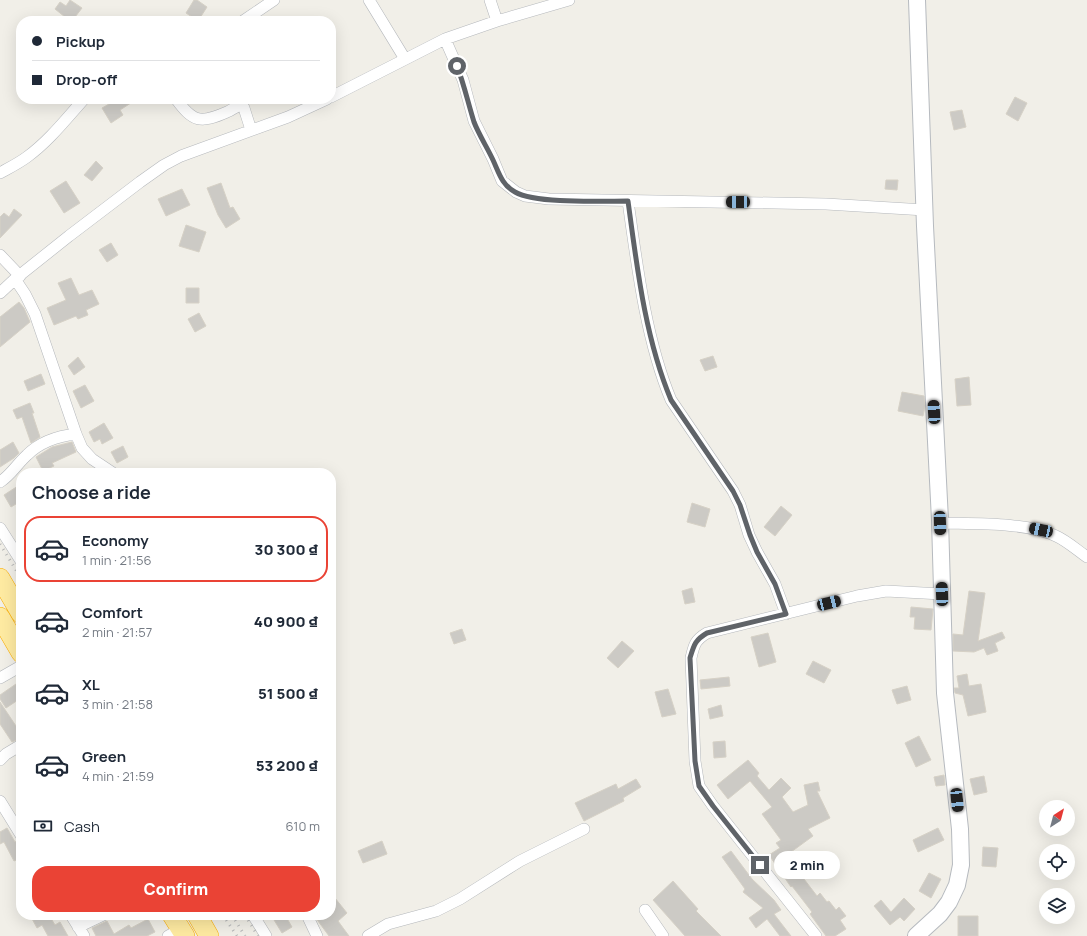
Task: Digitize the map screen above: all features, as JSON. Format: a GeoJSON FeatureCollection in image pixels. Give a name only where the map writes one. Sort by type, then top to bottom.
{"type":"FeatureCollection","features":[{"type":"Feature","properties":{"kind":"highway"},"geometry":{"type":"LineString","coordinates":[[0,578],[16,605]]}},
{"type":"Feature","properties":{"kind":"highway"},"geometry":{"type":"LineString","coordinates":[[0,617],[16,644]]}},
{"type":"Feature","properties":{"kind":"highway"},"geometry":{"type":"LineString","coordinates":[[200,920],[209,936]]}},
{"type":"Feature","properties":{"kind":"main road"},"geometry":{"type":"LineString","coordinates":[[917,0],[925,210],[940,523],[945,693],[960,829],[961,865],[957,885],[949,902],[940,914],[918,935]]}},
{"type":"Feature","properties":{"kind":"street"},"geometry":{"type":"LineString","coordinates":[[250,16],[274,0]]}},
{"type":"Feature","properties":{"kind":"street"},"geometry":{"type":"LineString","coordinates":[[369,0],[405,58]]}},
{"type":"Feature","properties":{"kind":"street"},"geometry":{"type":"LineString","coordinates":[[490,0],[497,21]]}},
{"type":"Feature","properties":{"kind":"street"},"geometry":{"type":"LineString","coordinates":[[336,95],[445,38],[569,0]]}},
{"type":"Feature","properties":{"kind":"street"},"geometry":{"type":"LineString","coordinates":[[445,38],[463,80],[474,121],[502,181],[516,192],[525,196],[549,199],[826,204],[925,210]]}},
{"type":"Feature","properties":{"kind":"street"},"geometry":{"type":"LineString","coordinates":[[0,173],[26,157],[41,145],[59,128],[80,104]]}},
{"type":"Feature","properties":{"kind":"street"},"geometry":{"type":"LineString","coordinates":[[180,104],[183,109],[198,119],[205,120],[241,105],[244,108],[251,130]]}},
{"type":"Feature","properties":{"kind":"street"},"geometry":{"type":"LineString","coordinates":[[0,293],[102,210],[164,165],[181,156],[288,117],[316,104]]}},
{"type":"Feature","properties":{"kind":"street"},"geometry":{"type":"LineString","coordinates":[[628,201],[638,276],[657,361],[664,384],[671,400],[733,491],[740,505],[757,552],[775,584],[786,614]]}},
{"type":"Feature","properties":{"kind":"street"},"geometry":{"type":"LineString","coordinates":[[0,255],[17,278],[35,314],[82,448],[92,459],[106,468]]}},
{"type":"Feature","properties":{"kind":"street"},"geometry":{"type":"LineString","coordinates":[[0,482],[10,474],[33,449],[44,442],[57,437],[76,434]]}},
{"type":"Feature","properties":{"kind":"street"},"geometry":{"type":"LineString","coordinates":[[940,523],[1026,527],[1041,530],[1057,536],[1087,557]]}},
{"type":"Feature","properties":{"kind":"street"},"geometry":{"type":"LineString","coordinates":[[0,528],[16,553]]}},
{"type":"Feature","properties":{"kind":"street"},"geometry":{"type":"LineString","coordinates":[[816,936],[699,786],[695,761],[690,658],[693,645],[699,638],[707,633],[857,596],[886,591],[942,594]]}},
{"type":"Feature","properties":{"kind":"street"},"geometry":{"type":"LineString","coordinates":[[0,678],[16,669]]}},
{"type":"Feature","properties":{"kind":"street"},"geometry":{"type":"LineString","coordinates":[[0,760],[6,754],[16,749]]}},
{"type":"Feature","properties":{"kind":"street"},"geometry":{"type":"LineString","coordinates":[[0,801],[16,827]]}},
{"type":"Feature","properties":{"kind":"street"},"geometry":{"type":"LineString","coordinates":[[368,936],[388,924],[436,911],[460,899],[520,861],[584,829]]}},
{"type":"Feature","properties":{"kind":"street"},"geometry":{"type":"LineString","coordinates":[[645,910],[663,936]]}},
{"type":"Feature","properties":{"kind":"street"},"geometry":{"type":"LineString","coordinates":[[74,920],[81,931],[96,920]]}},
{"type":"Feature","properties":{"kind":"street"},"geometry":{"type":"LineString","coordinates":[[256,920],[266,936]]}},
{"type":"Feature","properties":{"kind":"street"},"geometry":{"type":"LineString","coordinates":[[310,920],[317,936]]}},
{"type":"Feature","properties":{"kind":"building"},"geometry":{"type":"Polygon","coordinates":[[[70,0],[82,8],[76,16],[64,16],[55,9],[60,2],[66,6],[70,0]]]}},
{"type":"Feature","properties":{"kind":"building"},"geometry":{"type":"Polygon","coordinates":[[[194,0],[197,0],[207,7],[201,16],[190,16],[186,13],[194,0]]]}},
{"type":"Feature","properties":{"kind":"building"},"geometry":{"type":"Polygon","coordinates":[[[1015,97],[1027,103],[1018,121],[1006,114],[1015,97]]]}},
{"type":"Feature","properties":{"kind":"building"},"geometry":{"type":"Polygon","coordinates":[[[109,104],[129,104],[120,110],[123,115],[111,123],[102,108],[109,104]]]}},
{"type":"Feature","properties":{"kind":"building"},"geometry":{"type":"Polygon","coordinates":[[[962,110],[966,127],[954,130],[950,112],[962,110]]]}},
{"type":"Feature","properties":{"kind":"building"},"geometry":{"type":"Polygon","coordinates":[[[96,161],[103,168],[92,181],[84,175],[96,161]]]}},
{"type":"Feature","properties":{"kind":"building"},"geometry":{"type":"Polygon","coordinates":[[[886,180],[898,180],[897,190],[885,189],[886,180]]]}},
{"type":"Feature","properties":{"kind":"building"},"geometry":{"type":"Polygon","coordinates":[[[66,181],[80,203],[64,213],[50,191],[66,181]]]}},
{"type":"Feature","properties":{"kind":"building"},"geometry":{"type":"Polygon","coordinates":[[[221,183],[230,208],[233,207],[240,219],[226,228],[218,215],[207,188],[221,183]]]}},
{"type":"Feature","properties":{"kind":"building"},"geometry":{"type":"Polygon","coordinates":[[[182,189],[190,205],[166,216],[158,199],[182,189]]]}},
{"type":"Feature","properties":{"kind":"building"},"geometry":{"type":"Polygon","coordinates":[[[14,209],[22,215],[0,238],[0,217],[4,213],[9,217],[14,209]]]}},
{"type":"Feature","properties":{"kind":"building"},"geometry":{"type":"Polygon","coordinates":[[[186,225],[206,232],[199,252],[179,246],[186,225]]]}},
{"type":"Feature","properties":{"kind":"building"},"geometry":{"type":"Polygon","coordinates":[[[111,243],[118,255],[107,262],[99,250],[111,243]]]}},
{"type":"Feature","properties":{"kind":"building"},"geometry":{"type":"Polygon","coordinates":[[[71,278],[79,295],[92,290],[99,304],[86,310],[88,315],[78,319],[76,316],[54,325],[47,308],[66,300],[58,283],[71,278]]]}},
{"type":"Feature","properties":{"kind":"building"},"geometry":{"type":"Polygon","coordinates":[[[186,288],[199,288],[199,303],[186,303],[186,288]]]}},
{"type":"Feature","properties":{"kind":"building"},"geometry":{"type":"Polygon","coordinates":[[[19,302],[24,308],[30,322],[0,347],[0,317],[19,302]]]}},
{"type":"Feature","properties":{"kind":"building"},"geometry":{"type":"Polygon","coordinates":[[[199,313],[206,326],[195,332],[188,319],[199,313]]]}},
{"type":"Feature","properties":{"kind":"building"},"geometry":{"type":"Polygon","coordinates":[[[713,356],[717,367],[705,371],[700,360],[713,356]]]}},
{"type":"Feature","properties":{"kind":"building"},"geometry":{"type":"Polygon","coordinates":[[[78,357],[85,367],[74,375],[68,366],[78,357]]]}},
{"type":"Feature","properties":{"kind":"building"},"geometry":{"type":"Polygon","coordinates":[[[41,374],[45,384],[28,391],[24,381],[41,374]]]}},
{"type":"Feature","properties":{"kind":"building"},"geometry":{"type":"Polygon","coordinates":[[[969,377],[971,405],[957,406],[955,379],[969,377]]]}},
{"type":"Feature","properties":{"kind":"building"},"geometry":{"type":"Polygon","coordinates":[[[85,385],[94,401],[81,408],[73,391],[85,385]]]}},
{"type":"Feature","properties":{"kind":"building"},"geometry":{"type":"Polygon","coordinates":[[[902,392],[924,396],[925,406],[923,416],[898,411],[902,392]]]}},
{"type":"Feature","properties":{"kind":"building"},"geometry":{"type":"Polygon","coordinates":[[[30,403],[40,437],[31,443],[22,417],[17,419],[13,410],[30,403]]]}},
{"type":"Feature","properties":{"kind":"building"},"geometry":{"type":"Polygon","coordinates":[[[104,423],[113,438],[102,444],[100,439],[94,442],[89,432],[104,423]]]}},
{"type":"Feature","properties":{"kind":"building"},"geometry":{"type":"Polygon","coordinates":[[[13,442],[19,453],[0,467],[0,450],[13,442]]]}},
{"type":"Feature","properties":{"kind":"building"},"geometry":{"type":"Polygon","coordinates":[[[72,442],[76,452],[52,463],[54,466],[50,468],[42,468],[36,457],[52,447],[72,442]]]}},
{"type":"Feature","properties":{"kind":"building"},"geometry":{"type":"Polygon","coordinates":[[[123,446],[128,457],[117,463],[111,452],[123,446]]]}},
{"type":"Feature","properties":{"kind":"building"},"geometry":{"type":"Polygon","coordinates":[[[16,487],[16,504],[11,507],[4,495],[16,487]]]}},
{"type":"Feature","properties":{"kind":"building"},"geometry":{"type":"Polygon","coordinates":[[[692,503],[710,509],[705,527],[687,522],[692,503]]]}},
{"type":"Feature","properties":{"kind":"building"},"geometry":{"type":"Polygon","coordinates":[[[781,506],[792,515],[775,536],[764,527],[781,506]]]}},
{"type":"Feature","properties":{"kind":"building"},"geometry":{"type":"Polygon","coordinates":[[[692,588],[695,602],[685,604],[682,591],[692,588]]]}},
{"type":"Feature","properties":{"kind":"building"},"geometry":{"type":"Polygon","coordinates":[[[969,591],[985,593],[978,641],[1002,632],[1005,638],[995,643],[998,651],[987,655],[984,648],[974,652],[953,651],[953,634],[963,635],[969,591]]]}},
{"type":"Feature","properties":{"kind":"building"},"geometry":{"type":"Polygon","coordinates":[[[911,607],[933,609],[931,630],[914,629],[915,617],[910,617],[911,607]]]}},
{"type":"Feature","properties":{"kind":"building"},"geometry":{"type":"Polygon","coordinates":[[[462,629],[466,640],[454,644],[450,633],[462,629]]]}},
{"type":"Feature","properties":{"kind":"building"},"geometry":{"type":"Polygon","coordinates":[[[768,633],[776,662],[759,667],[751,637],[768,633]]]}},
{"type":"Feature","properties":{"kind":"building"},"geometry":{"type":"Polygon","coordinates":[[[622,641],[634,651],[618,668],[607,658],[622,641]]]}},
{"type":"Feature","properties":{"kind":"building"},"geometry":{"type":"Polygon","coordinates":[[[813,661],[831,670],[824,683],[806,674],[813,661]]]}},
{"type":"Feature","properties":{"kind":"building"},"geometry":{"type":"Polygon","coordinates":[[[967,674],[969,686],[981,684],[986,712],[968,716],[963,695],[955,693],[954,688],[959,688],[957,676],[967,674]]]}},
{"type":"Feature","properties":{"kind":"building"},"geometry":{"type":"Polygon","coordinates":[[[729,677],[730,686],[701,689],[700,680],[729,677]]]}},
{"type":"Feature","properties":{"kind":"building"},"geometry":{"type":"Polygon","coordinates":[[[16,684],[16,701],[6,708],[0,699],[0,695],[16,684]]]}},
{"type":"Feature","properties":{"kind":"building"},"geometry":{"type":"Polygon","coordinates":[[[907,686],[911,700],[897,704],[892,690],[907,686]]]}},
{"type":"Feature","properties":{"kind":"building"},"geometry":{"type":"Polygon","coordinates":[[[668,689],[676,714],[662,717],[655,692],[668,689]]]}},
{"type":"Feature","properties":{"kind":"building"},"geometry":{"type":"Polygon","coordinates":[[[0,702],[16,726],[16,740],[12,742],[0,724],[0,702]]]}},
{"type":"Feature","properties":{"kind":"building"},"geometry":{"type":"Polygon","coordinates":[[[721,705],[723,716],[710,719],[708,709],[721,705]]]}},
{"type":"Feature","properties":{"kind":"building"},"geometry":{"type":"Polygon","coordinates":[[[919,736],[931,760],[916,767],[905,743],[919,736]]]}},
{"type":"Feature","properties":{"kind":"building"},"geometry":{"type":"Polygon","coordinates":[[[725,741],[726,757],[714,758],[713,742],[725,741]]]}},
{"type":"Feature","properties":{"kind":"building"},"geometry":{"type":"Polygon","coordinates":[[[748,760],[759,773],[757,776],[769,790],[781,778],[791,788],[782,797],[793,812],[808,805],[804,785],[818,782],[820,791],[817,791],[830,818],[808,829],[813,836],[791,852],[807,877],[804,879],[817,896],[820,893],[836,910],[839,907],[846,916],[840,920],[846,929],[835,936],[826,936],[810,914],[812,912],[792,886],[791,887],[769,855],[780,848],[776,843],[781,840],[762,814],[772,807],[750,781],[728,799],[717,785],[748,760]]]}},
{"type":"Feature","properties":{"kind":"building"},"geometry":{"type":"Polygon","coordinates":[[[944,775],[945,785],[936,786],[934,777],[944,775]]]}},
{"type":"Feature","properties":{"kind":"building"},"geometry":{"type":"Polygon","coordinates":[[[984,776],[987,792],[974,795],[970,779],[984,776]]]}},
{"type":"Feature","properties":{"kind":"building"},"geometry":{"type":"Polygon","coordinates":[[[636,779],[641,787],[623,798],[624,801],[584,821],[575,803],[616,784],[618,789],[636,779]]]}},
{"type":"Feature","properties":{"kind":"building"},"geometry":{"type":"Polygon","coordinates":[[[7,828],[16,842],[16,860],[14,861],[4,842],[0,844],[0,832],[7,828]]]}},
{"type":"Feature","properties":{"kind":"building"},"geometry":{"type":"Polygon","coordinates":[[[938,828],[944,840],[918,852],[913,840],[938,828]]]}},
{"type":"Feature","properties":{"kind":"building"},"geometry":{"type":"Polygon","coordinates":[[[382,841],[387,854],[363,863],[358,851],[382,841]]]}},
{"type":"Feature","properties":{"kind":"building"},"geometry":{"type":"Polygon","coordinates":[[[983,847],[998,848],[996,867],[982,866],[983,847]]]}},
{"type":"Feature","properties":{"kind":"building"},"geometry":{"type":"Polygon","coordinates":[[[731,851],[752,879],[774,900],[781,910],[774,914],[791,936],[780,936],[767,919],[756,928],[749,918],[763,908],[743,892],[745,889],[722,857],[731,851]]]}},
{"type":"Feature","properties":{"kind":"building"},"geometry":{"type":"Polygon","coordinates":[[[929,873],[941,879],[931,898],[919,891],[929,873]]]}},
{"type":"Feature","properties":{"kind":"building"},"geometry":{"type":"Polygon","coordinates":[[[673,881],[698,909],[696,911],[721,936],[685,936],[653,900],[673,881]]]}},
{"type":"Feature","properties":{"kind":"building"},"geometry":{"type":"Polygon","coordinates":[[[904,898],[915,909],[904,921],[900,917],[890,925],[874,906],[881,900],[891,912],[904,898]]]}},
{"type":"Feature","properties":{"kind":"building"},"geometry":{"type":"Polygon","coordinates":[[[336,899],[347,913],[338,921],[349,936],[329,936],[318,921],[336,920],[336,899]]]}},
{"type":"Feature","properties":{"kind":"building"},"geometry":{"type":"Polygon","coordinates":[[[958,916],[978,916],[978,936],[958,936],[958,916]]]}},
{"type":"Feature","properties":{"kind":"building"},"geometry":{"type":"Polygon","coordinates":[[[33,920],[52,920],[55,925],[60,922],[68,936],[48,936],[42,925],[37,928],[33,920]]]}},
{"type":"Feature","properties":{"kind":"building"},"geometry":{"type":"Polygon","coordinates":[[[149,920],[155,932],[147,936],[96,936],[92,928],[107,921],[114,934],[129,925],[131,928],[149,920]]]}},
{"type":"Feature","properties":{"kind":"building"},"geometry":{"type":"Polygon","coordinates":[[[274,920],[288,920],[292,927],[282,933],[274,920]]]}},
{"type":"Feature","properties":{"kind":"railway"},"geometry":{"type":"LineString","coordinates":[[0,544],[16,570]]}},
{"type":"Feature","properties":{"kind":"railway"},"geometry":{"type":"LineString","coordinates":[[226,920],[237,936]]}},
{"type":"Feature","properties":{"kind":"railway"},"geometry":{"type":"LineString","coordinates":[[235,920],[245,936]]}},
{"type":"Feature","properties":{"kind":"railway"},"geometry":{"type":"LineString","coordinates":[[248,920],[258,936]]}},
{"type":"Feature","properties":{"kind":"route"},"geometry":{"type":"LineString","coordinates":[[457,66],[463,80],[474,121],[502,181],[507,186],[525,196],[549,199],[628,201],[638,276],[649,327],[664,384],[671,400],[733,491],[740,505],[757,552],[775,584],[786,614],[707,633],[699,638],[693,645],[690,658],[695,761],[699,786],[760,865]]}}]}
